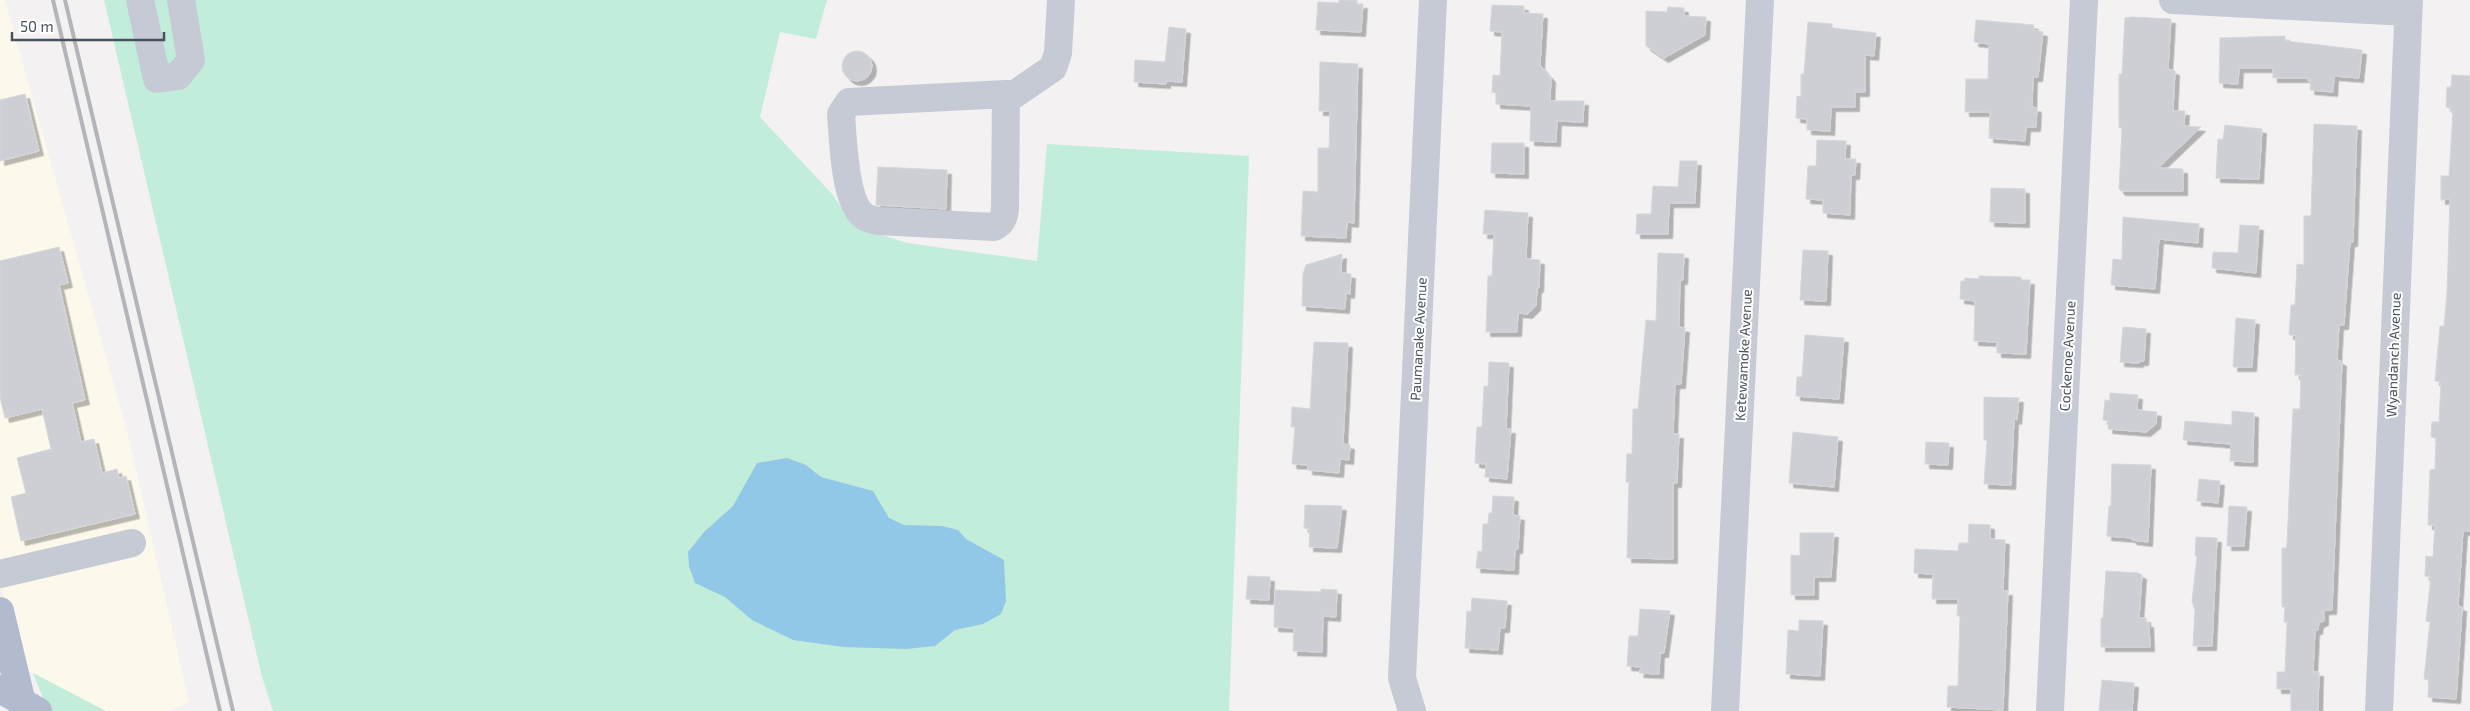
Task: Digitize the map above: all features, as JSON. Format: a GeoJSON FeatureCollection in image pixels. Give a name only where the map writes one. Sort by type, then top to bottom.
{"type":"FeatureCollection","features":[{"type":"Feature","properties":{"kind":"main road"},"geometry":{"type":"LineString","coordinates":[[0,611],[24,711]]}},
{"type":"Feature","properties":{"kind":"main road"},"geometry":{"type":"LineString","coordinates":[[0,689],[38,711]]}},
{"type":"Feature","properties":{"kind":"street"},"geometry":{"type":"LineString","coordinates":[[140,0],[157,79],[178,76],[191,60],[181,0]]}},
{"type":"Feature","properties":{"kind":"street"},"geometry":{"type":"LineString","coordinates":[[1006,94],[1005,209],[1004,217],[998,225],[994,227],[878,222],[863,215],[858,209],[846,177],[841,114],[845,104],[849,102],[1006,94],[1016,94],[1052,68],[1058,53],[1061,0]]}},
{"type":"Feature","properties":{"kind":"street","name":"Paumanake Avenue"},"geometry":{"type":"LineString","coordinates":[[1412,711],[1402,678],[1433,0]]}},
{"type":"Feature","properties":{"kind":"street","name":"Ketewamoke Avenue"},"geometry":{"type":"LineString","coordinates":[[1725,710],[1760,0]]}},
{"type":"Feature","properties":{"kind":"street","name":"Cockenoe Avenue"},"geometry":{"type":"LineString","coordinates":[[2050,711],[2084,0]]}},
{"type":"Feature","properties":{"kind":"street"},"geometry":{"type":"LineString","coordinates":[[2173,0],[2408,6]]}},
{"type":"Feature","properties":{"kind":"street","name":"Wyandanch Avenue"},"geometry":{"type":"LineString","coordinates":[[2379,711],[2408,6]]}},
{"type":"Feature","properties":{"kind":"street"},"geometry":{"type":"LineString","coordinates":[[0,574],[132,543]]}},
{"type":"Feature","properties":{"kind":"shaded area"},"geometry":{"type":"Polygon","coordinates":[[[0,0],[5,0],[128,435],[189,702],[169,711],[106,711],[18,666],[0,581],[0,0]]]}},
{"type":"Feature","properties":{"kind":"green space"},"geometry":{"type":"Polygon","coordinates":[[[104,0],[827,0],[816,39],[780,32],[760,117],[832,194],[854,226],[907,243],[1037,261],[1047,144],[1249,156],[1229,711],[273,711],[262,677],[104,0]]]}},
{"type":"Feature","properties":{"kind":"green space"},"geometry":{"type":"Polygon","coordinates":[[[33,673],[106,711],[48,711],[33,673]]]}},
{"type":"Feature","properties":{"kind":"water"},"geometry":{"type":"Polygon","coordinates":[[[787,458],[806,465],[821,477],[873,491],[889,518],[904,525],[942,526],[958,530],[966,539],[1004,560],[1006,601],[1001,614],[983,624],[955,630],[935,646],[906,649],[844,647],[793,640],[752,620],[725,597],[695,583],[689,566],[688,552],[704,532],[733,506],[757,463],[787,458]]]}},
{"type":"Feature","properties":{"kind":"building"},"geometry":{"type":"Polygon","coordinates":[[[1339,0],[1357,0],[1357,4],[1363,4],[1361,32],[1316,30],[1318,2],[1339,3],[1339,0]]]}},
{"type":"Feature","properties":{"kind":"building"},"geometry":{"type":"Polygon","coordinates":[[[1492,5],[1524,6],[1524,13],[1543,14],[1540,65],[1551,78],[1550,101],[1584,101],[1583,122],[1557,121],[1556,142],[1530,141],[1531,106],[1496,104],[1496,93],[1492,92],[1493,75],[1500,76],[1502,32],[1490,31],[1492,5]]]}},
{"type":"Feature","properties":{"kind":"building"},"geometry":{"type":"Polygon","coordinates":[[[1668,7],[1684,8],[1684,16],[1706,17],[1705,35],[1664,58],[1646,46],[1646,11],[1667,12],[1668,7]]]}},
{"type":"Feature","properties":{"kind":"building"},"geometry":{"type":"Polygon","coordinates":[[[2125,18],[2171,19],[2168,69],[2175,71],[2173,111],[2185,111],[2184,126],[2201,127],[2158,168],[2183,169],[2183,191],[2121,191],[2119,189],[2122,128],[2119,128],[2119,74],[2122,74],[2125,18]]]}},
{"type":"Feature","properties":{"kind":"building"},"geometry":{"type":"Polygon","coordinates":[[[1976,20],[2034,25],[2033,30],[2043,32],[2038,77],[2033,77],[2032,107],[2037,108],[2036,127],[2026,127],[2025,141],[1989,138],[1990,112],[1965,112],[1966,79],[1988,79],[1989,44],[1974,42],[1976,20]]]}},
{"type":"Feature","properties":{"kind":"building"},"geometry":{"type":"Polygon","coordinates":[[[1808,22],[1832,24],[1832,28],[1876,33],[1874,56],[1865,55],[1865,92],[1855,92],[1855,107],[1831,107],[1830,131],[1807,130],[1807,119],[1796,118],[1797,96],[1801,97],[1801,74],[1804,74],[1808,22]]]}},
{"type":"Feature","properties":{"kind":"building"},"geometry":{"type":"Polygon","coordinates":[[[1169,27],[1186,29],[1182,82],[1166,81],[1166,84],[1134,82],[1135,60],[1165,62],[1169,27]]]}},
{"type":"Feature","properties":{"kind":"building"},"geometry":{"type":"Polygon","coordinates":[[[2285,36],[2285,41],[2362,50],[2359,78],[2334,76],[2333,92],[2310,90],[2311,81],[2308,81],[2308,78],[2273,78],[2273,68],[2239,68],[2238,84],[2219,83],[2220,38],[2285,36]]]}},
{"type":"Feature","properties":{"kind":"building"},"geometry":{"type":"Polygon","coordinates":[[[857,51],[863,52],[871,60],[871,72],[863,80],[857,81],[851,80],[843,72],[842,66],[843,60],[851,52],[857,51]]]}},
{"type":"Feature","properties":{"kind":"building"},"geometry":{"type":"Polygon","coordinates":[[[1320,62],[1358,64],[1354,223],[1347,222],[1346,238],[1301,236],[1303,191],[1318,192],[1318,148],[1329,148],[1330,111],[1319,111],[1320,62]]]}},
{"type":"Feature","properties":{"kind":"building"},"geometry":{"type":"Polygon","coordinates":[[[2452,75],[2470,76],[2470,531],[2463,531],[2458,606],[2462,607],[2462,610],[2456,699],[2428,697],[2429,680],[2424,679],[2430,622],[2426,621],[2431,577],[2425,576],[2426,556],[2433,557],[2435,525],[2428,525],[2430,470],[2435,469],[2436,438],[2431,437],[2432,422],[2439,422],[2441,382],[2435,381],[2440,326],[2444,326],[2447,293],[2450,199],[2441,200],[2441,176],[2449,176],[2453,111],[2446,107],[2447,87],[2451,87],[2452,75]]]}},
{"type":"Feature","properties":{"kind":"building"},"geometry":{"type":"Polygon","coordinates":[[[25,94],[39,151],[0,161],[0,100],[25,94]]]}},
{"type":"Feature","properties":{"kind":"building"},"geometry":{"type":"Polygon","coordinates":[[[2314,124],[2357,126],[2353,242],[2350,242],[2344,325],[2339,325],[2337,359],[2342,362],[2332,610],[2324,610],[2324,621],[2319,623],[2318,630],[2315,630],[2313,672],[2319,672],[2318,711],[2291,711],[2291,689],[2277,689],[2277,672],[2285,672],[2287,622],[2284,622],[2285,607],[2282,607],[2282,548],[2286,548],[2287,544],[2293,409],[2300,409],[2301,375],[2295,375],[2296,335],[2289,335],[2291,305],[2295,305],[2297,264],[2304,265],[2304,216],[2311,216],[2314,124]]]}},
{"type":"Feature","properties":{"kind":"building"},"geometry":{"type":"Polygon","coordinates":[[[2225,125],[2262,129],[2259,179],[2216,178],[2218,139],[2223,140],[2225,125]]]}},
{"type":"Feature","properties":{"kind":"building"},"geometry":{"type":"Polygon","coordinates":[[[1817,140],[1846,141],[1845,159],[1856,159],[1855,175],[1851,175],[1850,215],[1823,213],[1823,200],[1806,199],[1808,166],[1816,166],[1817,140]]]}},
{"type":"Feature","properties":{"kind":"building"},"geometry":{"type":"Polygon","coordinates":[[[1492,143],[1524,143],[1524,174],[1491,173],[1492,143]]]}},
{"type":"Feature","properties":{"kind":"building"},"geometry":{"type":"Polygon","coordinates":[[[1680,161],[1697,161],[1695,203],[1669,203],[1668,234],[1636,234],[1637,214],[1651,214],[1653,186],[1678,187],[1680,161]]]}},
{"type":"Feature","properties":{"kind":"building"},"geometry":{"type":"Polygon","coordinates":[[[878,167],[947,170],[946,209],[876,205],[878,167]]]}},
{"type":"Feature","properties":{"kind":"building"},"geometry":{"type":"Polygon","coordinates":[[[1991,188],[2025,189],[2025,223],[1990,222],[1991,188]]]}},
{"type":"Feature","properties":{"kind":"building"},"geometry":{"type":"Polygon","coordinates":[[[1485,210],[1528,213],[1526,259],[1540,260],[1539,288],[1537,288],[1536,306],[1528,314],[1518,313],[1517,332],[1486,332],[1488,276],[1492,276],[1494,234],[1483,234],[1485,210]]]}},
{"type":"Feature","properties":{"kind":"building"},"geometry":{"type":"Polygon","coordinates":[[[2123,217],[2199,224],[2198,243],[2159,239],[2155,289],[2111,285],[2113,259],[2122,260],[2123,217]]]}},
{"type":"Feature","properties":{"kind":"building"},"geometry":{"type":"Polygon","coordinates":[[[2240,225],[2259,226],[2256,273],[2212,268],[2213,252],[2238,253],[2240,225]]]}},
{"type":"Feature","properties":{"kind":"building"},"geometry":{"type":"Polygon","coordinates":[[[59,247],[68,283],[59,285],[85,400],[72,403],[81,442],[94,439],[102,473],[117,469],[119,478],[126,476],[135,514],[21,541],[11,497],[26,493],[17,458],[51,449],[42,409],[5,418],[0,397],[0,261],[59,247]]]}},
{"type":"Feature","properties":{"kind":"building"},"geometry":{"type":"Polygon","coordinates":[[[1803,250],[1828,251],[1826,301],[1800,300],[1803,250]]]}},
{"type":"Feature","properties":{"kind":"building"},"geometry":{"type":"Polygon","coordinates":[[[1658,253],[1684,254],[1683,280],[1680,280],[1679,327],[1685,328],[1681,384],[1675,384],[1673,434],[1679,434],[1677,483],[1673,483],[1673,559],[1627,558],[1629,482],[1626,482],[1627,454],[1632,454],[1633,409],[1638,409],[1646,320],[1656,321],[1658,253]]]}},
{"type":"Feature","properties":{"kind":"building"},"geometry":{"type":"Polygon","coordinates":[[[1342,254],[1341,273],[1351,274],[1350,294],[1346,293],[1345,309],[1302,306],[1303,274],[1306,265],[1342,254]]]}},
{"type":"Feature","properties":{"kind":"building"},"geometry":{"type":"Polygon","coordinates":[[[1979,276],[2021,277],[2021,280],[2030,280],[2026,354],[1997,353],[1997,342],[1974,341],[1975,301],[1960,299],[1961,281],[1965,281],[1965,278],[1979,279],[1979,276]]]}},
{"type":"Feature","properties":{"kind":"building"},"geometry":{"type":"Polygon","coordinates":[[[2236,318],[2255,320],[2252,367],[2233,367],[2236,318]]]}},
{"type":"Feature","properties":{"kind":"building"},"geometry":{"type":"Polygon","coordinates":[[[2123,327],[2146,329],[2144,361],[2139,361],[2139,363],[2120,362],[2123,327]]]}},
{"type":"Feature","properties":{"kind":"building"},"geometry":{"type":"Polygon","coordinates":[[[1805,335],[1844,338],[1839,399],[1796,396],[1797,377],[1802,377],[1805,335]]]}},
{"type":"Feature","properties":{"kind":"building"},"geometry":{"type":"Polygon","coordinates":[[[1314,342],[1348,343],[1343,444],[1350,445],[1349,460],[1340,459],[1339,473],[1308,470],[1308,465],[1292,464],[1295,427],[1291,427],[1292,407],[1310,409],[1314,342]]]}},
{"type":"Feature","properties":{"kind":"building"},"geometry":{"type":"Polygon","coordinates":[[[1489,362],[1509,363],[1506,429],[1511,429],[1507,479],[1485,477],[1486,464],[1475,463],[1477,427],[1482,427],[1484,386],[1488,387],[1489,362]]]}},
{"type":"Feature","properties":{"kind":"building"},"geometry":{"type":"Polygon","coordinates":[[[2110,393],[2138,395],[2137,410],[2157,412],[2156,424],[2146,432],[2108,429],[2109,421],[2103,420],[2105,400],[2110,401],[2110,393]]]}},
{"type":"Feature","properties":{"kind":"building"},"geometry":{"type":"Polygon","coordinates":[[[1984,397],[2019,398],[2017,420],[2014,419],[2011,485],[1984,484],[1987,440],[1984,440],[1984,397]]]}},
{"type":"Feature","properties":{"kind":"building"},"geometry":{"type":"Polygon","coordinates":[[[2232,411],[2254,413],[2253,462],[2230,461],[2231,444],[2183,440],[2185,421],[2232,425],[2232,411]]]}},
{"type":"Feature","properties":{"kind":"building"},"geometry":{"type":"Polygon","coordinates":[[[1793,432],[1838,437],[1834,487],[1789,483],[1793,432]]]}},
{"type":"Feature","properties":{"kind":"building"},"geometry":{"type":"Polygon","coordinates":[[[1926,442],[1949,443],[1948,465],[1925,464],[1926,442]]]}},
{"type":"Feature","properties":{"kind":"building"},"geometry":{"type":"Polygon","coordinates":[[[2112,464],[2151,465],[2148,542],[2132,540],[2132,538],[2107,536],[2109,506],[2111,506],[2112,464]]]}},
{"type":"Feature","properties":{"kind":"building"},"geometry":{"type":"Polygon","coordinates":[[[2199,479],[2220,481],[2218,503],[2197,501],[2199,479]]]}},
{"type":"Feature","properties":{"kind":"building"},"geometry":{"type":"Polygon","coordinates":[[[1493,496],[1514,497],[1513,515],[1520,516],[1518,549],[1515,549],[1514,570],[1476,568],[1478,551],[1482,552],[1483,524],[1488,524],[1489,513],[1492,513],[1493,496]]]}},
{"type":"Feature","properties":{"kind":"building"},"geometry":{"type":"Polygon","coordinates":[[[1305,505],[1342,506],[1337,548],[1309,547],[1310,529],[1304,528],[1305,505]]]}},
{"type":"Feature","properties":{"kind":"building"},"geometry":{"type":"Polygon","coordinates":[[[2229,506],[2247,507],[2244,546],[2227,546],[2229,506]]]}},
{"type":"Feature","properties":{"kind":"building"},"geometry":{"type":"Polygon","coordinates":[[[1969,524],[1990,525],[1990,539],[2005,540],[2003,591],[2008,591],[2003,710],[1947,707],[1948,686],[1958,686],[1960,616],[1957,616],[1958,599],[1932,599],[1933,574],[1914,573],[1915,549],[1958,551],[1959,543],[1968,543],[1969,524]]]}},
{"type":"Feature","properties":{"kind":"building"},"geometry":{"type":"Polygon","coordinates":[[[1800,533],[1834,533],[1831,577],[1814,577],[1814,595],[1791,595],[1791,555],[1800,556],[1800,533]]]}},
{"type":"Feature","properties":{"kind":"building"},"geometry":{"type":"Polygon","coordinates":[[[2196,537],[2217,538],[2212,646],[2193,646],[2195,611],[2192,601],[2197,556],[2195,556],[2196,537]]]}},
{"type":"Feature","properties":{"kind":"building"},"geometry":{"type":"Polygon","coordinates":[[[2106,571],[2138,573],[2142,575],[2139,618],[2146,618],[2146,623],[2149,623],[2150,647],[2101,647],[2101,618],[2103,618],[2106,571]]]}},
{"type":"Feature","properties":{"kind":"building"},"geometry":{"type":"Polygon","coordinates":[[[1248,576],[1270,577],[1269,600],[1246,599],[1248,576]]]}},
{"type":"Feature","properties":{"kind":"building"},"geometry":{"type":"Polygon","coordinates":[[[1321,589],[1337,590],[1336,617],[1323,616],[1322,652],[1293,651],[1294,628],[1274,627],[1275,590],[1321,592],[1321,589]]]}},
{"type":"Feature","properties":{"kind":"building"},"geometry":{"type":"Polygon","coordinates":[[[1472,598],[1507,601],[1505,628],[1500,628],[1498,650],[1465,648],[1467,611],[1471,612],[1472,598]]]}},
{"type":"Feature","properties":{"kind":"building"},"geometry":{"type":"Polygon","coordinates":[[[1640,609],[1670,611],[1664,653],[1660,653],[1659,674],[1639,673],[1641,667],[1627,666],[1629,636],[1638,636],[1640,609]]]}},
{"type":"Feature","properties":{"kind":"building"},"geometry":{"type":"Polygon","coordinates":[[[1799,620],[1823,621],[1820,676],[1786,674],[1788,630],[1799,631],[1799,620]]]}},
{"type":"Feature","properties":{"kind":"building"},"geometry":{"type":"Polygon","coordinates":[[[2102,680],[2134,683],[2132,711],[2099,711],[2102,680]]]}},
{"type":"Feature","properties":{"kind":"railway"},"geometry":{"type":"LineString","coordinates":[[53,0],[220,711]]}},
{"type":"Feature","properties":{"kind":"railway"},"geometry":{"type":"LineString","coordinates":[[65,0],[233,711]]}}]}
